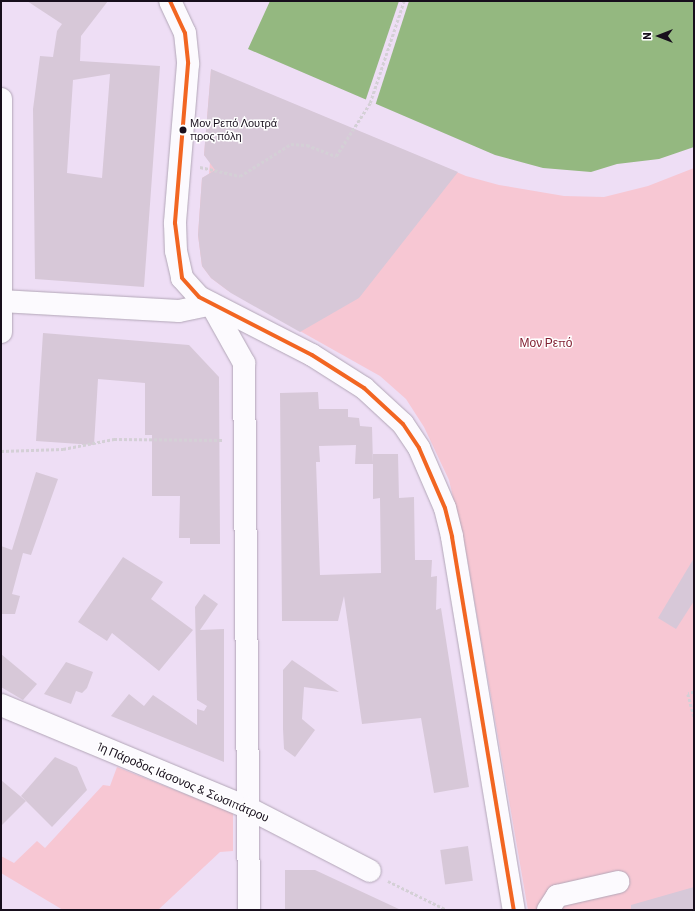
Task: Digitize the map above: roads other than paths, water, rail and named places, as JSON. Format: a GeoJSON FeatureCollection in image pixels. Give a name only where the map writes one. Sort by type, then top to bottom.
{"type":"FeatureCollection","features":[{"type":"Feature","properties":{"kind":"street"},"geometry":{"type":"LineString","coordinates":[[170,1],[185,33],[188,64],[176,251],[186,286],[211,304],[312,355],[364,388],[403,424],[430,469],[452,537],[464,597],[514,910]]}},
{"type":"Feature","properties":{"kind":"street"},"geometry":{"type":"LineString","coordinates":[[1,99],[1,332]]}},
{"type":"Feature","properties":{"kind":"street"},"geometry":{"type":"LineString","coordinates":[[2,301],[179,311],[211,304]]}},
{"type":"Feature","properties":{"kind":"street"},"geometry":{"type":"LineString","coordinates":[[211,304],[246,369],[249,910]]}},
{"type":"Feature","properties":{"kind":"street","name":"1η Πάροδος Ιάσονος & Σωσιπάτρου"},"geometry":{"type":"LineString","coordinates":[[1,705],[248,808],[370,872]]}},
{"type":"Feature","properties":{"kind":"street"},"geometry":{"type":"LineString","coordinates":[[548,910],[558,896],[618,882]]}},
{"type":"Feature","properties":{"kind":"place","name":"Μον Ρεπό Λουτρά προς πόλη"},"geometry":{"type":"Point","coordinates":[183,130]}},
{"type":"Feature","properties":{"kind":"park label","name":"Μον Ρεπό"},"geometry":{"type":"Point","coordinates":[546,343]}}]}
